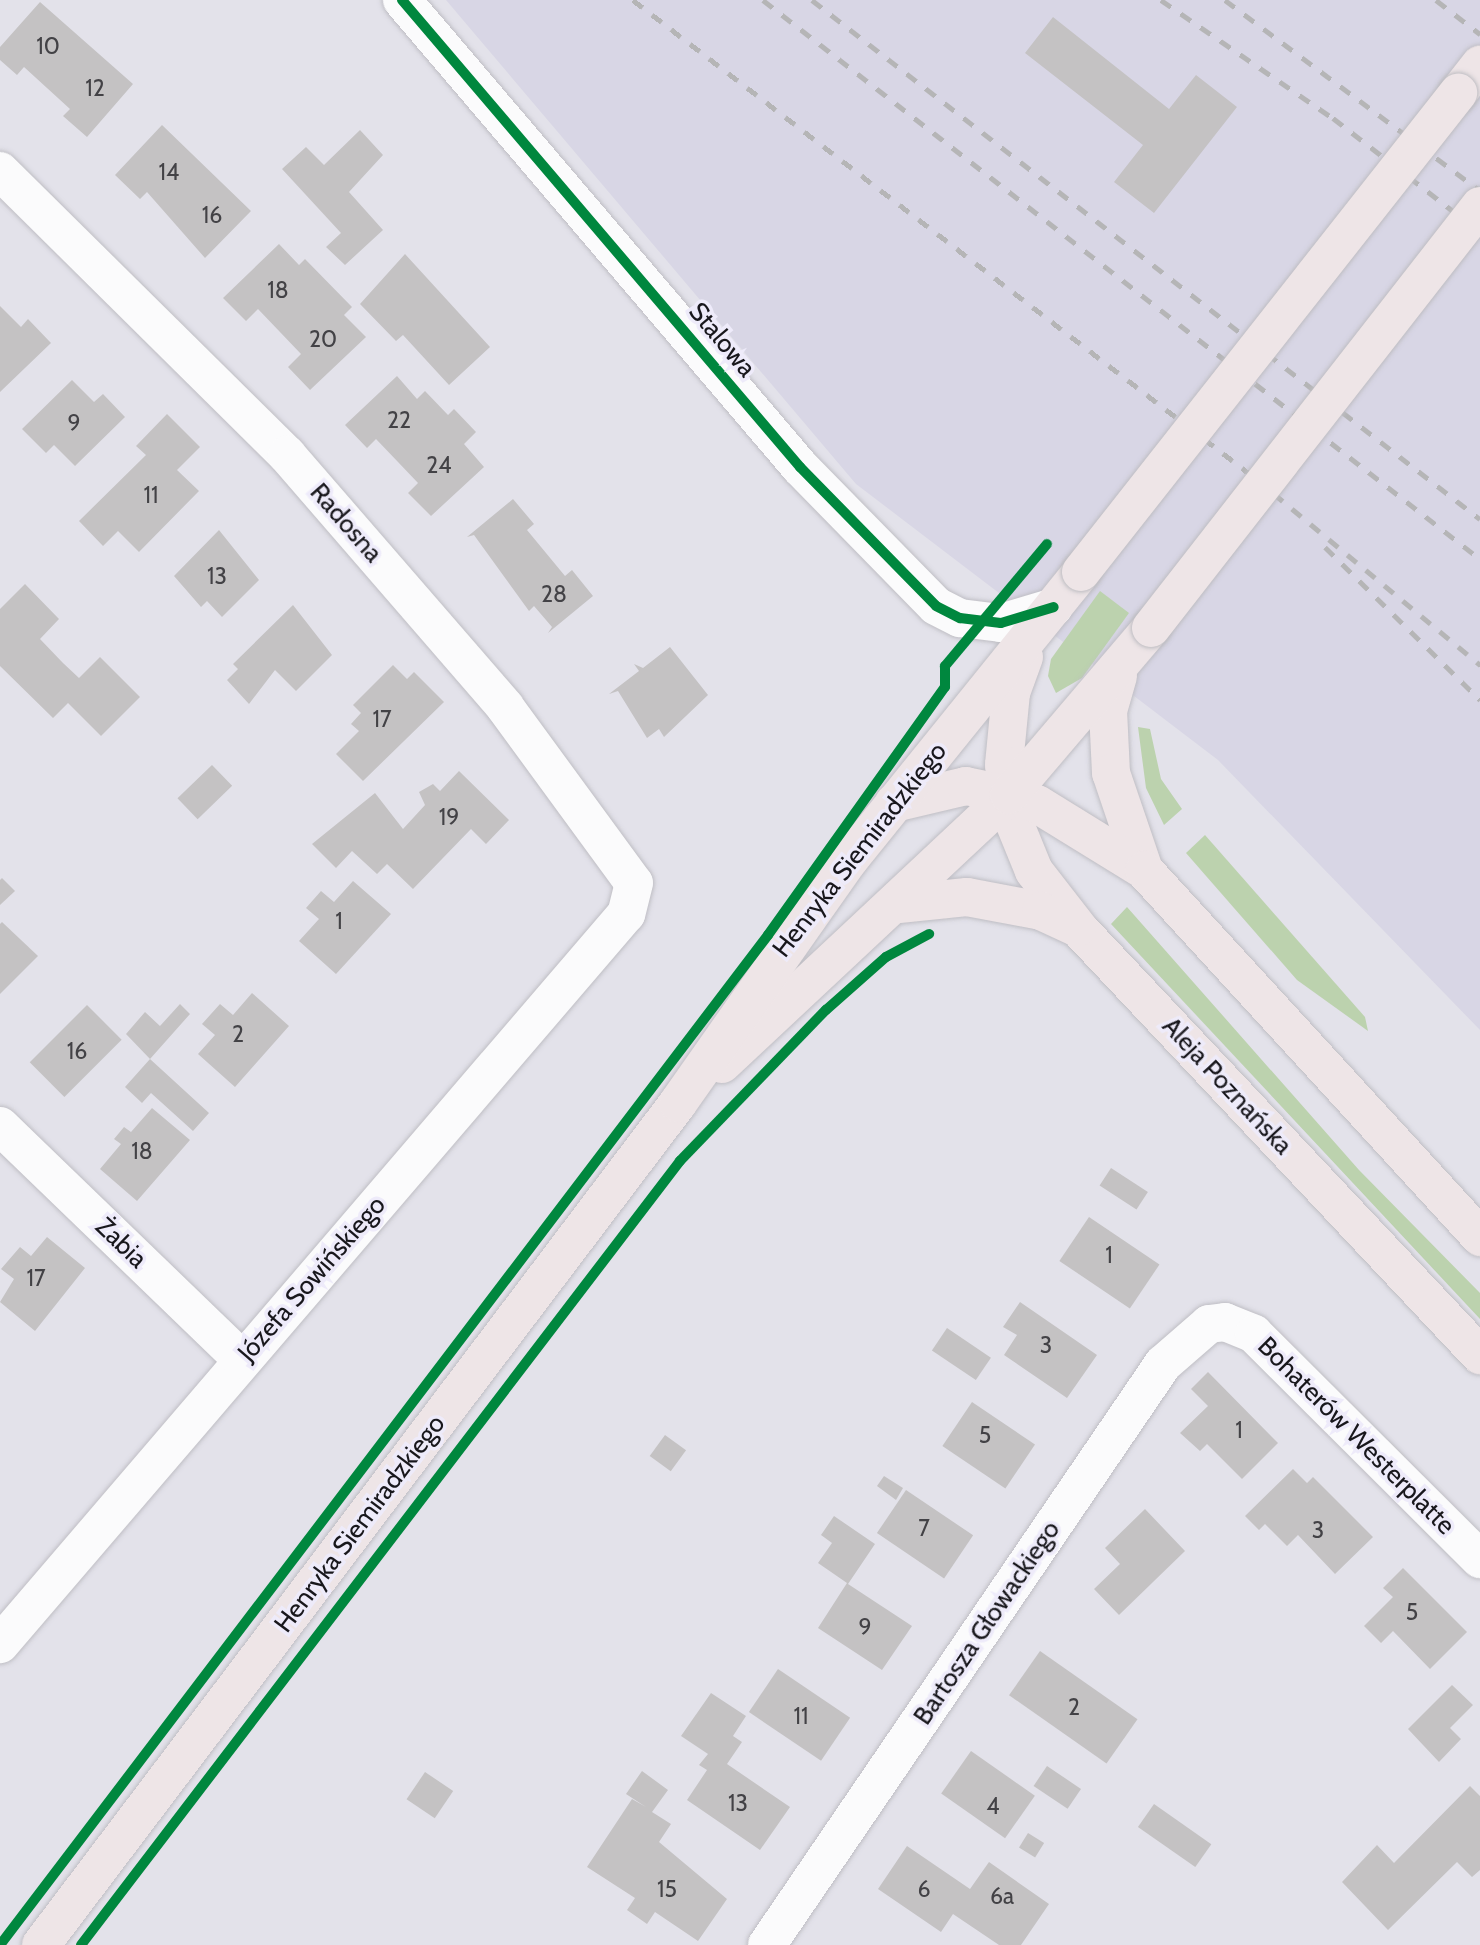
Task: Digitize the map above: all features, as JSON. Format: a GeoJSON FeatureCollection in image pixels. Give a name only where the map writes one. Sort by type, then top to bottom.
{"type":"FeatureCollection","features":[{"type":"Feature","properties":{"kind":"main road"},"geometry":{"type":"LineString","coordinates":[[1054,607],[1480,65]]}},
{"type":"Feature","properties":{"kind":"main road","name":"Henryka Siemiradzkiego"},"geometry":{"type":"LineString","coordinates":[[678,1103],[899,904],[1009,795],[1121,667],[1480,206]]}},
{"type":"Feature","properties":{"kind":"main road","name":"Aleja Poznańska"},"geometry":{"type":"LineString","coordinates":[[1054,607],[1011,693],[1004,741],[1009,795],[1034,871],[1080,930],[1480,1355]]}},
{"type":"Feature","properties":{"kind":"main road","name":"Henryka Siemiradzkiego"},"geometry":{"type":"LineString","coordinates":[[41,1945],[678,1103],[770,966],[894,803],[1054,607]]}},
{"type":"Feature","properties":{"kind":"main road"},"geometry":{"type":"LineString","coordinates":[[1121,667],[1108,710],[1108,752],[1144,870]]}},
{"type":"Feature","properties":{"kind":"main road"},"geometry":{"type":"LineString","coordinates":[[894,803],[966,786],[1009,795],[1055,814],[1144,870],[1480,1237]]}},
{"type":"Feature","properties":{"kind":"main road"},"geometry":{"type":"LineString","coordinates":[[899,904],[967,897],[1041,911],[1080,930]]}},
{"type":"Feature","properties":{"kind":"street","name":"Stalowa"},"geometry":{"type":"LineString","coordinates":[[402,0],[808,476],[936,606],[960,618],[1001,623],[1054,607]]}},
{"type":"Feature","properties":{"kind":"street","name":"Radosna"},"geometry":{"type":"LineString","coordinates":[[0,171],[287,456],[505,707],[629,872],[634,883],[626,915]]}},
{"type":"Feature","properties":{"kind":"street","name":"Józefa Sowińskiego"},"geometry":{"type":"LineString","coordinates":[[0,1644],[626,915]]}},
{"type":"Feature","properties":{"kind":"street","name":"Żabia"},"geometry":{"type":"LineString","coordinates":[[0,1126],[242,1360]]}},
{"type":"Feature","properties":{"kind":"street","name":"Bohaterów Westerplatte"},"geometry":{"type":"LineString","coordinates":[[1224,1322],[1274,1351],[1480,1559]]}},
{"type":"Feature","properties":{"kind":"street","name":"Bartosza Głowackiego"},"geometry":{"type":"LineString","coordinates":[[767,1945],[1163,1364],[1192,1334],[1224,1322]]}},
{"type":"Feature","properties":{"kind":"shaded area"},"geometry":{"type":"Polygon","coordinates":[[[446,0],[1480,0],[1480,1030],[1218,760],[856,484],[446,0]]]}},
{"type":"Feature","properties":{"kind":"green space"},"geometry":{"type":"Polygon","coordinates":[[[1100,591],[1129,613],[1082,678],[1056,693],[1048,676],[1051,659],[1100,591]]]}},
{"type":"Feature","properties":{"kind":"green space"},"geometry":{"type":"Polygon","coordinates":[[[1138,727],[1150,729],[1161,779],[1182,809],[1164,825],[1146,788],[1138,727]]]}},
{"type":"Feature","properties":{"kind":"green space"},"geometry":{"type":"Polygon","coordinates":[[[1205,835],[1365,1017],[1368,1031],[1297,980],[1186,853],[1205,835]]]}},
{"type":"Feature","properties":{"kind":"green space"},"geometry":{"type":"Polygon","coordinates":[[[1127,907],[1359,1170],[1480,1293],[1480,1319],[1111,924],[1127,907]]]}},
{"type":"Feature","properties":{"kind":"building"},"geometry":{"type":"Polygon","coordinates":[[[40,2],[133,84],[87,137],[63,116],[70,109],[24,67],[17,75],[0,60],[0,47],[40,2]]]}},
{"type":"Feature","properties":{"kind":"building"},"geometry":{"type":"Polygon","coordinates":[[[1053,17],[1169,109],[1196,75],[1237,107],[1154,213],[1114,182],[1143,145],[1025,53],[1053,17]]]}},
{"type":"Feature","properties":{"kind":"building"},"geometry":{"type":"Polygon","coordinates":[[[162,125],[251,211],[205,258],[147,192],[140,199],[115,175],[162,125]]]}},
{"type":"Feature","properties":{"kind":"building"},"geometry":{"type":"Polygon","coordinates":[[[360,130],[383,155],[349,192],[383,230],[345,265],[326,247],[341,233],[282,169],[306,147],[324,165],[360,130]]]}},
{"type":"Feature","properties":{"kind":"building"},"geometry":{"type":"Polygon","coordinates":[[[279,244],[299,265],[305,259],[352,307],[344,315],[366,337],[310,390],[288,367],[301,354],[258,309],[246,321],[223,298],[279,244]]]}},
{"type":"Feature","properties":{"kind":"building"},"geometry":{"type":"Polygon","coordinates":[[[405,254],[490,347],[449,385],[403,335],[396,341],[360,304],[405,254]]]}},
{"type":"Feature","properties":{"kind":"building"},"geometry":{"type":"Polygon","coordinates":[[[0,306],[21,327],[28,319],[51,343],[0,392],[0,306]]]}},
{"type":"Feature","properties":{"kind":"building"},"geometry":{"type":"Polygon","coordinates":[[[397,376],[417,399],[425,391],[448,415],[454,409],[476,432],[464,444],[484,467],[431,516],[408,493],[418,483],[376,439],[367,448],[345,425],[397,376]]]}},
{"type":"Feature","properties":{"kind":"building"},"geometry":{"type":"Polygon","coordinates":[[[72,380],[94,402],[103,394],[125,417],[75,466],[54,445],[46,453],[22,429],[72,380]]]}},
{"type":"Feature","properties":{"kind":"building"},"geometry":{"type":"Polygon","coordinates":[[[167,414],[200,447],[177,470],[199,491],[139,552],[118,531],[103,546],[79,521],[146,455],[136,446],[167,414]]]}},
{"type":"Feature","properties":{"kind":"building"},"geometry":{"type":"Polygon","coordinates":[[[513,499],[534,524],[527,530],[565,576],[572,570],[593,596],[548,633],[552,627],[534,606],[529,611],[474,535],[467,537],[513,499]]]}},
{"type":"Feature","properties":{"kind":"building"},"geometry":{"type":"Polygon","coordinates":[[[219,530],[259,580],[222,617],[207,601],[201,607],[174,576],[219,530]]]}},
{"type":"Feature","properties":{"kind":"building"},"geometry":{"type":"Polygon","coordinates":[[[25,584],[59,619],[40,639],[63,663],[79,678],[100,657],[140,697],[101,736],[68,703],[53,718],[0,666],[0,609],[25,584]]]}},
{"type":"Feature","properties":{"kind":"building"},"geometry":{"type":"Polygon","coordinates":[[[293,605],[332,655],[296,691],[275,670],[249,704],[227,680],[238,669],[233,664],[293,605]]]}},
{"type":"Feature","properties":{"kind":"building"},"geometry":{"type":"Polygon","coordinates":[[[670,647],[708,695],[664,737],[659,729],[647,738],[618,691],[609,694],[639,671],[634,664],[643,668],[670,647]]]}},
{"type":"Feature","properties":{"kind":"building"},"geometry":{"type":"Polygon","coordinates":[[[393,665],[407,679],[414,672],[444,702],[363,781],[336,754],[359,731],[351,724],[361,713],[353,705],[393,665]]]}},
{"type":"Feature","properties":{"kind":"building"},"geometry":{"type":"Polygon","coordinates":[[[212,765],[232,786],[198,819],[177,798],[212,765]]]}},
{"type":"Feature","properties":{"kind":"building"},"geometry":{"type":"Polygon","coordinates":[[[459,771],[509,820],[486,844],[471,829],[413,889],[387,864],[377,874],[352,851],[336,868],[312,844],[375,793],[403,829],[425,805],[419,792],[433,784],[440,791],[459,771]]]}},
{"type":"Feature","properties":{"kind":"building"},"geometry":{"type":"Polygon","coordinates":[[[2,878],[15,891],[0,905],[0,880],[2,878]]]}},
{"type":"Feature","properties":{"kind":"building"},"geometry":{"type":"Polygon","coordinates":[[[353,881],[391,914],[336,974],[299,941],[319,919],[306,908],[321,891],[334,902],[353,881]]]}},
{"type":"Feature","properties":{"kind":"building"},"geometry":{"type":"Polygon","coordinates":[[[2,922],[38,956],[0,994],[0,924],[2,922]]]}},
{"type":"Feature","properties":{"kind":"building"},"geometry":{"type":"Polygon","coordinates":[[[252,993],[289,1026],[235,1087],[198,1054],[215,1035],[202,1024],[220,1004],[233,1015],[252,993]]]}},
{"type":"Feature","properties":{"kind":"building"},"geometry":{"type":"Polygon","coordinates":[[[180,1004],[190,1014],[150,1059],[126,1034],[145,1012],[160,1026],[180,1004]]]}},
{"type":"Feature","properties":{"kind":"building"},"geometry":{"type":"Polygon","coordinates":[[[87,1005],[122,1040],[64,1097],[30,1062],[87,1005]]]}},
{"type":"Feature","properties":{"kind":"building"},"geometry":{"type":"Polygon","coordinates":[[[150,1059],[209,1113],[193,1131],[151,1093],[142,1103],[125,1087],[150,1059]]]}},
{"type":"Feature","properties":{"kind":"building"},"geometry":{"type":"Polygon","coordinates":[[[152,1108],[190,1140],[137,1201],[100,1169],[121,1144],[114,1139],[124,1127],[131,1132],[152,1108]]]}},
{"type":"Feature","properties":{"kind":"building"},"geometry":{"type":"Polygon","coordinates":[[[1111,1168],[1148,1192],[1136,1210],[1100,1186],[1111,1168]]]}},
{"type":"Feature","properties":{"kind":"building"},"geometry":{"type":"Polygon","coordinates":[[[1089,1217],[1159,1265],[1130,1308],[1059,1261],[1089,1217]]]}},
{"type":"Feature","properties":{"kind":"building"},"geometry":{"type":"Polygon","coordinates":[[[47,1237],[85,1268],[35,1331],[0,1302],[14,1279],[1,1269],[20,1247],[31,1256],[47,1237]]]}},
{"type":"Feature","properties":{"kind":"building"},"geometry":{"type":"Polygon","coordinates":[[[1020,1302],[1097,1355],[1067,1398],[1004,1355],[1017,1335],[1003,1327],[1020,1302]]]}},
{"type":"Feature","properties":{"kind":"building"},"geometry":{"type":"Polygon","coordinates":[[[947,1328],[991,1358],[976,1380],[932,1350],[947,1328]]]}},
{"type":"Feature","properties":{"kind":"building"},"geometry":{"type":"Polygon","coordinates":[[[1208,1372],[1278,1443],[1242,1479],[1207,1444],[1200,1451],[1180,1433],[1208,1406],[1191,1389],[1208,1372]]]}},
{"type":"Feature","properties":{"kind":"building"},"geometry":{"type":"Polygon","coordinates":[[[972,1402],[1035,1444],[1005,1488],[942,1446],[972,1402]]]}},
{"type":"Feature","properties":{"kind":"building"},"geometry":{"type":"Polygon","coordinates":[[[665,1435],[686,1450],[671,1471],[650,1456],[665,1435]]]}},
{"type":"Feature","properties":{"kind":"building"},"geometry":{"type":"Polygon","coordinates":[[[1293,1469],[1307,1483],[1313,1477],[1373,1537],[1335,1574],[1298,1535],[1287,1546],[1265,1524],[1259,1530],[1245,1516],[1293,1469]]]}},
{"type":"Feature","properties":{"kind":"building"},"geometry":{"type":"Polygon","coordinates":[[[884,1476],[903,1488],[896,1500],[877,1486],[884,1476]]]}},
{"type":"Feature","properties":{"kind":"building"},"geometry":{"type":"Polygon","coordinates":[[[906,1490],[973,1535],[944,1578],[877,1533],[906,1490]]]}},
{"type":"Feature","properties":{"kind":"building"},"geometry":{"type":"Polygon","coordinates":[[[1145,1509],[1185,1551],[1119,1615],[1094,1589],[1120,1564],[1105,1548],[1145,1509]]]}},
{"type":"Feature","properties":{"kind":"building"},"geometry":{"type":"Polygon","coordinates":[[[834,1516],[875,1544],[848,1584],[912,1626],[882,1670],[818,1628],[847,1583],[818,1563],[832,1543],[821,1535],[834,1516]]]}},
{"type":"Feature","properties":{"kind":"building"},"geometry":{"type":"Polygon","coordinates":[[[1403,1568],[1467,1632],[1430,1669],[1393,1631],[1381,1643],[1364,1626],[1393,1597],[1383,1588],[1403,1568]]]}},
{"type":"Feature","properties":{"kind":"building"},"geometry":{"type":"Polygon","coordinates":[[[1040,1651],[1137,1719],[1107,1763],[1009,1695],[1040,1651]]]}},
{"type":"Feature","properties":{"kind":"building"},"geometry":{"type":"Polygon","coordinates":[[[778,1669],[850,1718],[821,1761],[749,1712],[778,1669]]]}},
{"type":"Feature","properties":{"kind":"building"},"geometry":{"type":"Polygon","coordinates":[[[1452,1685],[1473,1705],[1450,1728],[1461,1739],[1439,1762],[1408,1729],[1452,1685]]]}},
{"type":"Feature","properties":{"kind":"building"},"geometry":{"type":"Polygon","coordinates":[[[711,1693],[746,1716],[733,1736],[742,1742],[727,1764],[790,1807],[760,1850],[687,1800],[707,1770],[699,1765],[708,1754],[681,1736],[711,1693]]]}},
{"type":"Feature","properties":{"kind":"building"},"geometry":{"type":"Polygon","coordinates":[[[971,1751],[1035,1796],[1005,1838],[941,1794],[971,1751]]]}},
{"type":"Feature","properties":{"kind":"building"},"geometry":{"type":"Polygon","coordinates":[[[1047,1766],[1081,1789],[1068,1809],[1034,1786],[1047,1766]]]}},
{"type":"Feature","properties":{"kind":"building"},"geometry":{"type":"Polygon","coordinates":[[[642,1771],[668,1790],[652,1812],[671,1824],[659,1842],[727,1899],[698,1941],[655,1912],[647,1924],[627,1910],[635,1898],[587,1867],[632,1799],[646,1807],[626,1794],[642,1771]]]}},
{"type":"Feature","properties":{"kind":"building"},"geometry":{"type":"Polygon","coordinates":[[[425,1772],[453,1791],[435,1818],[407,1799],[425,1772]]]}},
{"type":"Feature","properties":{"kind":"building"},"geometry":{"type":"Polygon","coordinates":[[[1470,1786],[1480,1796],[1480,1870],[1472,1877],[1457,1862],[1388,1930],[1342,1882],[1377,1845],[1394,1863],[1470,1786]]]}},
{"type":"Feature","properties":{"kind":"building"},"geometry":{"type":"Polygon","coordinates":[[[1154,1804],[1211,1844],[1195,1867],[1138,1827],[1154,1804]]]}},
{"type":"Feature","properties":{"kind":"building"},"geometry":{"type":"Polygon","coordinates":[[[1028,1833],[1044,1843],[1035,1857],[1019,1847],[1028,1833]]]}},
{"type":"Feature","properties":{"kind":"building"},"geometry":{"type":"Polygon","coordinates":[[[907,1846],[970,1889],[989,1862],[1049,1904],[1021,1945],[999,1945],[953,1914],[941,1932],[878,1889],[907,1846]]]}},
{"type":"Feature","properties":{"kind":"railway"},"geometry":{"type":"LineString","coordinates":[[633,0],[1255,478],[1480,665]]}},
{"type":"Feature","properties":{"kind":"railway"},"geometry":{"type":"LineString","coordinates":[[763,0],[1480,559]]}},
{"type":"Feature","properties":{"kind":"railway"},"geometry":{"type":"LineString","coordinates":[[812,0],[1480,519]]}},
{"type":"Feature","properties":{"kind":"railway"},"geometry":{"type":"LineString","coordinates":[[1161,0],[1333,118],[1480,232]]}},
{"type":"Feature","properties":{"kind":"railway"},"geometry":{"type":"LineString","coordinates":[[1225,0],[1480,191]]}},
{"type":"Feature","properties":{"kind":"railway"},"geometry":{"type":"LineString","coordinates":[[1436,0],[1480,34]]}},
{"type":"Feature","properties":{"kind":"railway"},"geometry":{"type":"LineString","coordinates":[[1325,547],[1480,700]]}},
{"type":"Feature","properties":{"kind":"cycle path"},"geometry":{"type":"LineString","coordinates":[[402,0],[800,467],[936,606],[960,618],[1001,623],[1054,607]]}},
{"type":"Feature","properties":{"kind":"cycle path"},"geometry":{"type":"LineString","coordinates":[[0,1945],[768,935],[945,687],[945,666],[1047,544]]}},
{"type":"Feature","properties":{"kind":"cycle path"},"geometry":{"type":"LineString","coordinates":[[81,1945],[680,1161],[826,1010],[886,957],[929,934]]}}]}
